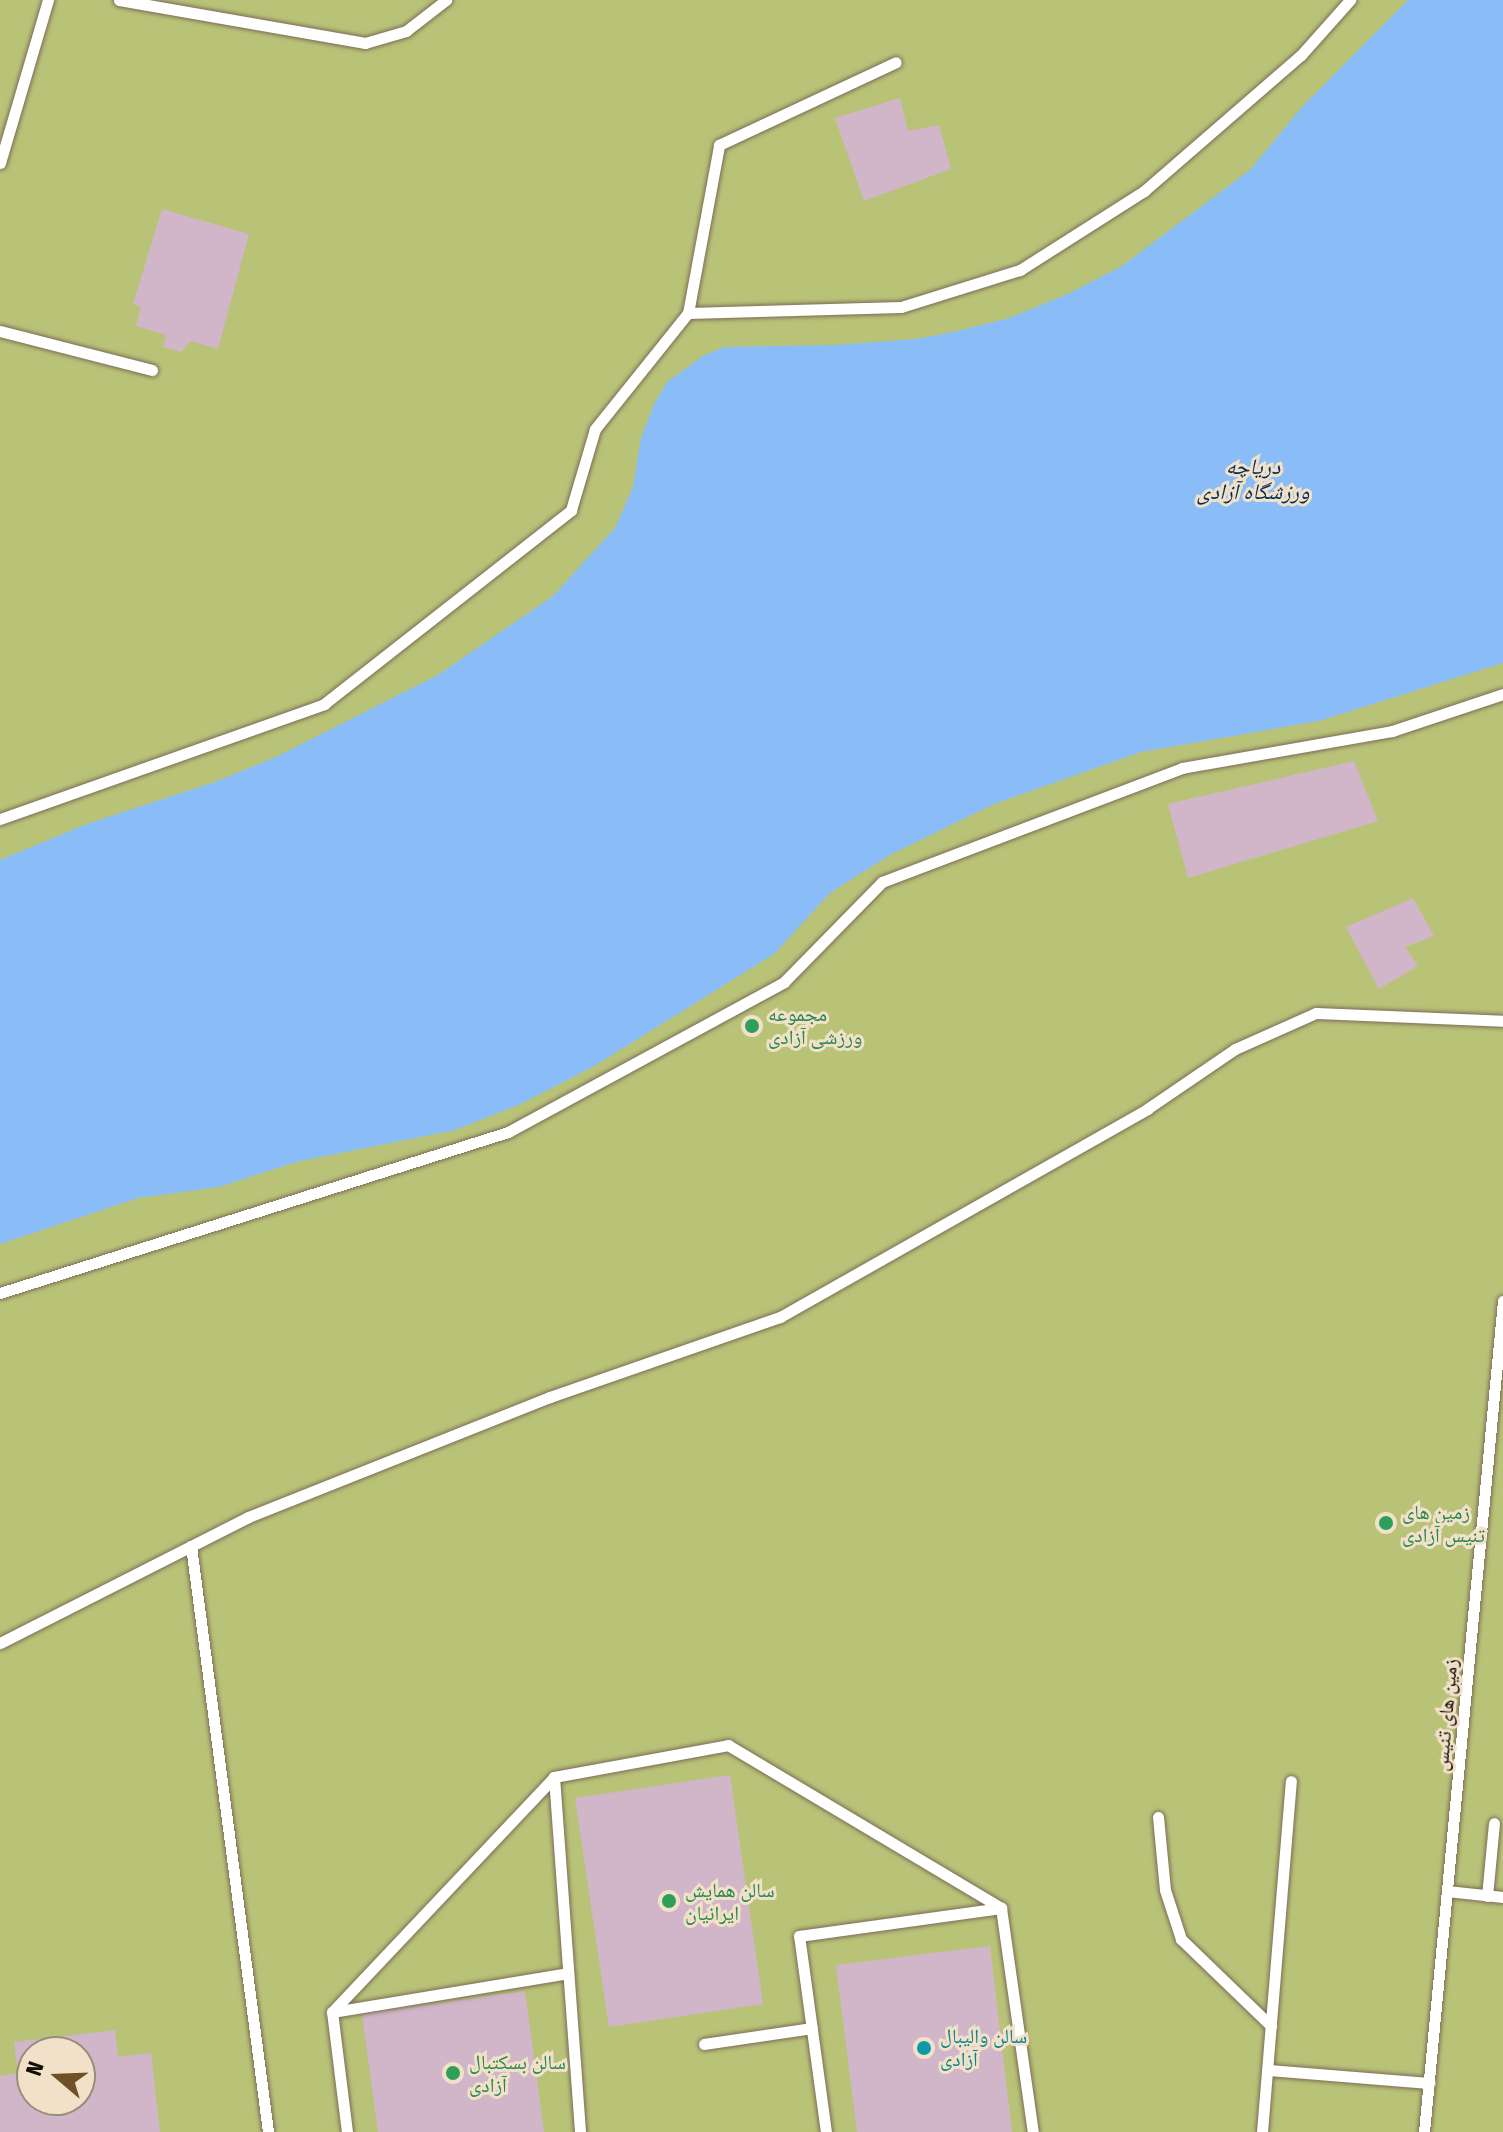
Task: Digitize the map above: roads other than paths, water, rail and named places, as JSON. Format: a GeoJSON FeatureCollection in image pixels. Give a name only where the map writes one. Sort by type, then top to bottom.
{"type":"FeatureCollection","features":[{"type":"Feature","properties":{"kind":"lane"},"geometry":{"type":"LineString","coordinates":[[0,163],[48,0]]}},
{"type":"Feature","properties":{"kind":"lane"},"geometry":{"type":"LineString","coordinates":[[119,0],[365,43],[406,31],[446,0]]}},
{"type":"Feature","properties":{"kind":"lane"},"geometry":{"type":"LineString","coordinates":[[688,313],[901,307],[1020,270],[1144,191],[1301,55],[1350,0]]}},
{"type":"Feature","properties":{"kind":"lane"},"geometry":{"type":"LineString","coordinates":[[0,819],[324,704],[571,510],[595,429],[688,313],[719,145],[896,62]]}},
{"type":"Feature","properties":{"kind":"lane"},"geometry":{"type":"LineString","coordinates":[[0,331],[152,370]]}},
{"type":"Feature","properties":{"kind":"lane"},"geometry":{"type":"LineString","coordinates":[[0,1293],[508,1132],[784,982],[882,882],[1182,768],[1392,731],[1503,694]]}},
{"type":"Feature","properties":{"kind":"lane"},"geometry":{"type":"LineString","coordinates":[[0,1643],[248,1517],[550,1397],[780,1317],[1147,1109],[1235,1049],[1316,1013],[1503,1021]]}},
{"type":"Feature","properties":{"kind":"lane","name":"زمین های تنیس"},"geometry":{"type":"LineString","coordinates":[[1424,2132],[1503,1301]]}},
{"type":"Feature","properties":{"kind":"lane"},"geometry":{"type":"LineString","coordinates":[[191,1546],[268,2132]]}},
{"type":"Feature","properties":{"kind":"lane"},"geometry":{"type":"LineString","coordinates":[[332,2012],[554,1777],[728,1745],[1001,1908]]}},
{"type":"Feature","properties":{"kind":"lane"},"geometry":{"type":"LineString","coordinates":[[554,1777],[580,2132]]}},
{"type":"Feature","properties":{"kind":"lane"},"geometry":{"type":"LineString","coordinates":[[1262,2132],[1291,1781]]}},
{"type":"Feature","properties":{"kind":"lane"},"geometry":{"type":"LineString","coordinates":[[1158,1817],[1165,1890],[1181,1939],[1271,2026]]}},
{"type":"Feature","properties":{"kind":"lane"},"geometry":{"type":"LineString","coordinates":[[1487,1896],[1494,1823]]}},
{"type":"Feature","properties":{"kind":"lane"},"geometry":{"type":"LineString","coordinates":[[1447,1891],[1503,1897]]}},
{"type":"Feature","properties":{"kind":"lane"},"geometry":{"type":"LineString","coordinates":[[826,2132],[799,1936],[1001,1908]]}},
{"type":"Feature","properties":{"kind":"lane"},"geometry":{"type":"LineString","coordinates":[[1001,1908],[1033,2132]]}},
{"type":"Feature","properties":{"kind":"lane"},"geometry":{"type":"LineString","coordinates":[[332,2012],[568,1973]]}},
{"type":"Feature","properties":{"kind":"lane"},"geometry":{"type":"LineString","coordinates":[[332,2012],[347,2132]]}},
{"type":"Feature","properties":{"kind":"lane"},"geometry":{"type":"LineString","coordinates":[[704,2044],[812,2028]]}},
{"type":"Feature","properties":{"kind":"lane"},"geometry":{"type":"LineString","coordinates":[[1268,2070],[1429,2083]]}},
{"type":"Feature","properties":{"kind":"water","name":"دریاچه ورزشگاه آزادی"},"geometry":{"type":"Polygon","coordinates":[[[1408,0],[1503,0],[1503,663],[1319,721],[1141,752],[994,804],[890,855],[830,893],[774,954],[596,1065],[521,1104],[455,1130],[296,1162],[219,1187],[138,1198],[0,1244],[0,860],[87,824],[215,782],[276,757],[438,675],[553,596],[615,528],[633,487],[641,438],[654,404],[667,382],[703,356],[724,347],[835,345],[917,339],[958,331],[1009,318],[1068,294],[1122,266],[1250,170],[1303,106],[1408,0]]]}},
{"type":"Feature","properties":{"kind":"place","name":"مجموعه ورزشی آزادی"},"geometry":{"type":"Point","coordinates":[752,1026]}},
{"type":"Feature","properties":{"kind":"place","name":"زمین های تنیس آزادی"},"geometry":{"type":"Point","coordinates":[1386,1523]}},
{"type":"Feature","properties":{"kind":"place","name":"سالن همایش ایرانیان"},"geometry":{"type":"Point","coordinates":[669,1901]}},
{"type":"Feature","properties":{"kind":"place","name":"سالن والیبال آزادی"},"geometry":{"type":"Point","coordinates":[924,2048]}},
{"type":"Feature","properties":{"kind":"place","name":"سالن بسکتبال آزادی"},"geometry":{"type":"Point","coordinates":[453,2073]}}]}
